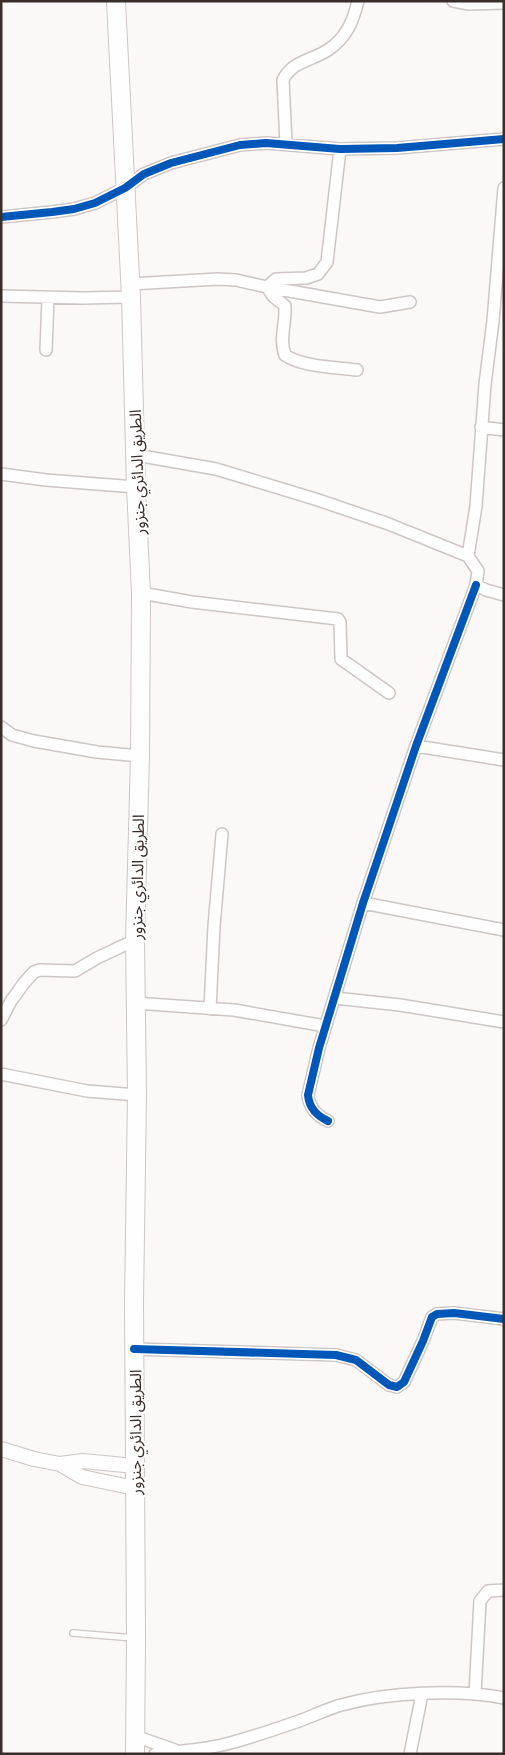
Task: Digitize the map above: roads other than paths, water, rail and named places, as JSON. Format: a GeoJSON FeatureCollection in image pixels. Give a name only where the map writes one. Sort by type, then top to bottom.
{"type":"FeatureCollection","features":[{"type":"Feature","properties":{"kind":"main road","name":"الطريق الدائري جنزور"},"geometry":{"type":"LineString","coordinates":[[116,1],[130,290],[141,593],[140,756],[135,940],[137,1095],[134,1349],[135,1754]]}},
{"type":"Feature","properties":{"kind":"street"},"geometry":{"type":"LineString","coordinates":[[286,144],[283,80],[287,71],[297,64],[327,51],[340,40],[354,19],[358,1]]}},
{"type":"Feature","properties":{"kind":"street"},"geometry":{"type":"LineString","coordinates":[[454,1],[469,4],[504,3]]}},
{"type":"Feature","properties":{"kind":"street"},"geometry":{"type":"LineString","coordinates":[[1,217],[74,209],[95,203],[125,188],[144,174],[171,163],[240,145],[266,143],[340,149],[396,148],[504,139]]}},
{"type":"Feature","properties":{"kind":"street"},"geometry":{"type":"LineString","coordinates":[[267,287],[276,279],[306,278],[318,274],[327,262],[340,149]]}},
{"type":"Feature","properties":{"kind":"street"},"geometry":{"type":"LineString","coordinates":[[468,556],[476,506],[481,427],[500,276],[504,188]]}},
{"type":"Feature","properties":{"kind":"street"},"geometry":{"type":"LineString","coordinates":[[1,296],[48,298],[218,279],[236,280],[380,307],[410,302]]}},
{"type":"Feature","properties":{"kind":"street"},"geometry":{"type":"LineString","coordinates":[[267,287],[273,296],[284,306],[281,340],[285,355],[291,359],[312,364],[357,370]]}},
{"type":"Feature","properties":{"kind":"street"},"geometry":{"type":"LineString","coordinates":[[46,350],[48,298]]}},
{"type":"Feature","properties":{"kind":"street"},"geometry":{"type":"LineString","coordinates":[[481,427],[504,430]]}},
{"type":"Feature","properties":{"kind":"street"},"geometry":{"type":"LineString","coordinates":[[136,455],[216,469],[363,514],[468,556],[478,571],[476,585],[416,746],[363,903],[325,1026],[308,1096],[312,1108],[320,1117],[328,1121]]}},
{"type":"Feature","properties":{"kind":"street"},"geometry":{"type":"LineString","coordinates":[[1,474],[46,480],[136,487]]}},
{"type":"Feature","properties":{"kind":"street"},"geometry":{"type":"LineString","coordinates":[[476,585],[504,595]]}},
{"type":"Feature","properties":{"kind":"street"},"geometry":{"type":"LineString","coordinates":[[141,593],[192,602],[338,619],[340,622],[341,659],[389,693]]}},
{"type":"Feature","properties":{"kind":"street"},"geometry":{"type":"LineString","coordinates":[[1,726],[12,735],[34,741],[97,752],[140,756]]}},
{"type":"Feature","properties":{"kind":"street"},"geometry":{"type":"LineString","coordinates":[[416,746],[504,760]]}},
{"type":"Feature","properties":{"kind":"street"},"geometry":{"type":"LineString","coordinates":[[210,1009],[214,926],[222,834]]}},
{"type":"Feature","properties":{"kind":"street"},"geometry":{"type":"LineString","coordinates":[[363,903],[504,930]]}},
{"type":"Feature","properties":{"kind":"street"},"geometry":{"type":"LineString","coordinates":[[1,1020],[11,1001],[34,972],[40,970],[75,970],[135,940]]}},
{"type":"Feature","properties":{"kind":"street"},"geometry":{"type":"LineString","coordinates":[[335,998],[400,1005],[504,1022]]}},
{"type":"Feature","properties":{"kind":"street"},"geometry":{"type":"LineString","coordinates":[[135,1003],[234,1010],[325,1026]]}},
{"type":"Feature","properties":{"kind":"street"},"geometry":{"type":"LineString","coordinates":[[1,1074],[87,1091],[137,1095]]}},
{"type":"Feature","properties":{"kind":"street"},"geometry":{"type":"LineString","coordinates":[[134,1349],[336,1356],[356,1360],[389,1385],[397,1387],[401,1386],[404,1382],[432,1317],[437,1314],[454,1313],[504,1319]]}},
{"type":"Feature","properties":{"kind":"street"},"geometry":{"type":"LineString","coordinates":[[1,1449],[34,1459],[60,1464],[83,1461],[135,1466]]}},
{"type":"Feature","properties":{"kind":"street"},"geometry":{"type":"LineString","coordinates":[[60,1464],[82,1477],[135,1488]]}},
{"type":"Feature","properties":{"kind":"street"},"geometry":{"type":"LineString","coordinates":[[475,1694],[480,1601],[488,1591],[504,1590]]}},
{"type":"Feature","properties":{"kind":"street"},"geometry":{"type":"LineString","coordinates":[[410,1754],[422,1694]]}},
{"type":"Feature","properties":{"kind":"street"},"geometry":{"type":"LineString","coordinates":[[155,1754],[211,1748],[229,1744],[347,1703],[399,1695],[422,1694],[475,1694],[504,1698]]}},
{"type":"Feature","properties":{"kind":"street"},"geometry":{"type":"LineString","coordinates":[[135,1736],[176,1751]]}},
{"type":"Feature","properties":{"kind":"lane"},"geometry":{"type":"LineString","coordinates":[[73,1633],[136,1638]]}}]}
